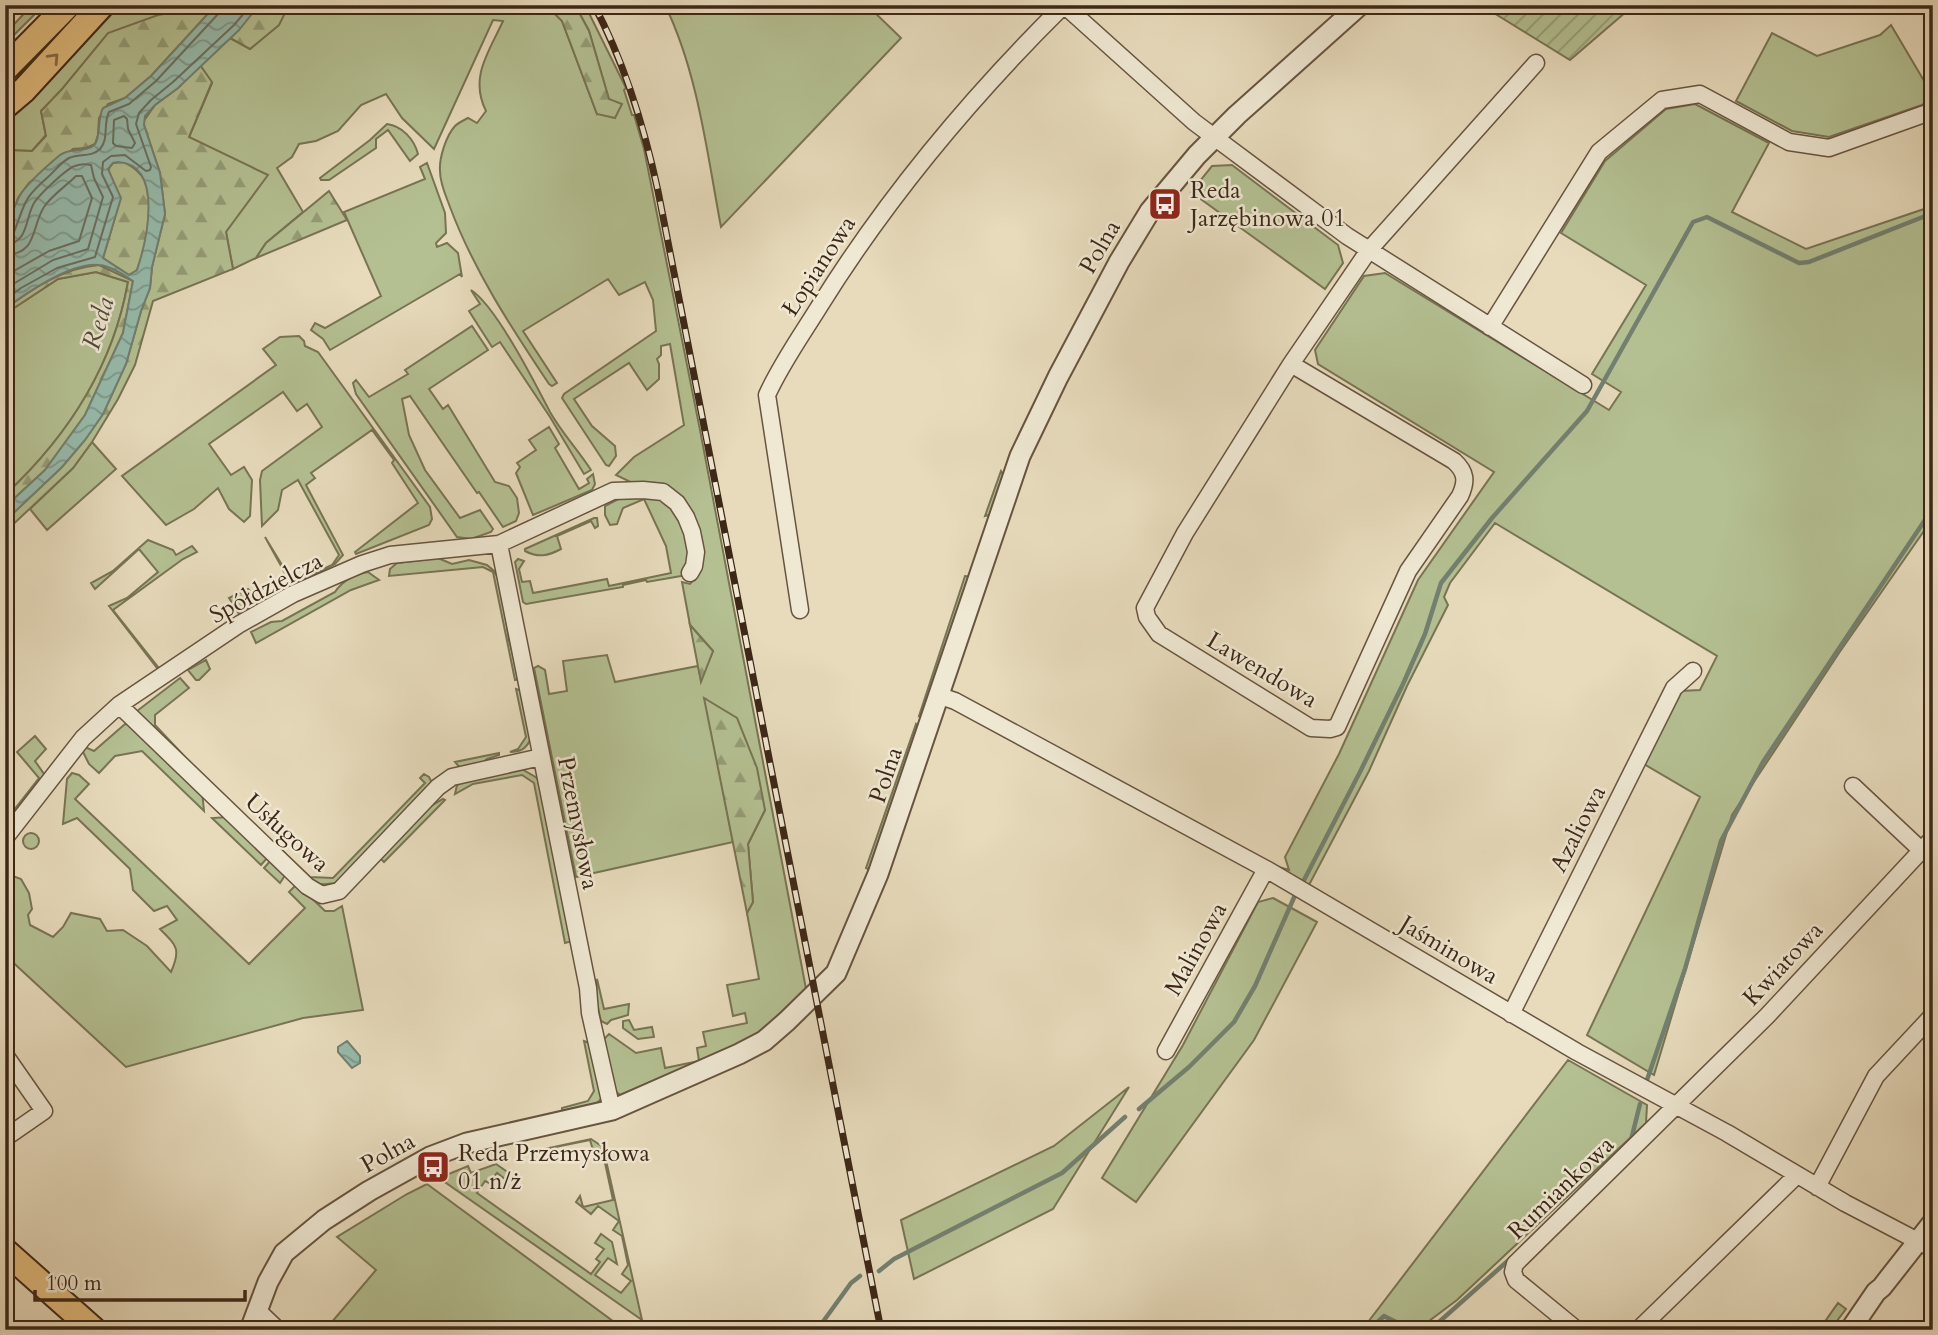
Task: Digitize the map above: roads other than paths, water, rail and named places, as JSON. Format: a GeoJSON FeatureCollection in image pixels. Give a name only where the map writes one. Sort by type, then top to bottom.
{"type":"FeatureCollection","features":[{"type":"Feature","properties":{"kind":"main road"},"geometry":{"type":"LineString","coordinates":[[5,69],[68,5]]}},
{"type":"Feature","properties":{"kind":"main road"},"geometry":{"type":"LineString","coordinates":[[5,106],[102,5]]}},
{"type":"Feature","properties":{"kind":"main road"},"geometry":{"type":"LineString","coordinates":[[5,1251],[94,1330]]}},
{"type":"Feature","properties":{"kind":"street"},"geometry":{"type":"LineString","coordinates":[[1064,5],[1177,108],[1347,236],[1583,385]]}},
{"type":"Feature","properties":{"kind":"street","name":"Łopianowa"},"geometry":{"type":"LineString","coordinates":[[800,610],[767,395],[811,319],[872,225],[983,88],[1064,5]]}},
{"type":"Feature","properties":{"kind":"street","name":"Polna"},"geometry":{"type":"LineString","coordinates":[[250,1330],[268,1282],[284,1253],[324,1220],[430,1157],[467,1143],[612,1110],[764,1041],[816,996],[836,973],[878,874],[1010,482],[1036,421],[1129,243],[1167,189],[1213,137],[1360,5]]}},
{"type":"Feature","properties":{"kind":"street","name":"Lawendowa"},"geometry":{"type":"LineString","coordinates":[[1291,364],[1454,461],[1462,468],[1465,477],[1465,486],[1460,496],[1408,572],[1337,727],[1330,729],[1311,728],[1159,634],[1147,617],[1145,608],[1185,533],[1291,364],[1369,250],[1536,63]]}},
{"type":"Feature","properties":{"kind":"street"},"geometry":{"type":"LineString","coordinates":[[1490,327],[1599,152],[1662,100],[1700,94],[1789,142],[1829,148],[1933,109]]}},
{"type":"Feature","properties":{"kind":"street","name":"Spółdzielcza"},"geometry":{"type":"LineString","coordinates":[[5,838],[83,738],[118,705],[239,625],[293,594],[329,578],[390,555],[499,544],[613,491],[643,490],[663,492],[677,503],[692,532],[696,552],[690,573]]}},
{"type":"Feature","properties":{"kind":"street","name":"Przemysłowa"},"geometry":{"type":"LineString","coordinates":[[499,544],[588,988],[590,1013],[612,1110]]}},
{"type":"Feature","properties":{"kind":"street","name":"Azaliowa"},"geometry":{"type":"LineString","coordinates":[[1511,1014],[1674,688],[1693,671]]}},
{"type":"Feature","properties":{"kind":"street","name":"Jaśminowa"},"geometry":{"type":"LineString","coordinates":[[940,696],[955,701],[1266,869],[1511,1014],[1919,1242]]}},
{"type":"Feature","properties":{"kind":"street","name":"Usługowa"},"geometry":{"type":"LineString","coordinates":[[118,705],[307,887],[322,895],[339,891],[438,787],[452,777],[541,757]]}},
{"type":"Feature","properties":{"kind":"street"},"geometry":{"type":"LineString","coordinates":[[1853,786],[1920,850]]}},
{"type":"Feature","properties":{"kind":"street","name":"Kwiatowa"},"geometry":{"type":"LineString","coordinates":[[1676,1107],[1767,1016],[1933,838]]}},
{"type":"Feature","properties":{"kind":"street","name":"Malinowa"},"geometry":{"type":"LineString","coordinates":[[1166,1051],[1266,869]]}},
{"type":"Feature","properties":{"kind":"street"},"geometry":{"type":"LineString","coordinates":[[1817,1187],[1877,1076],[1933,1014]]}},
{"type":"Feature","properties":{"kind":"street"},"geometry":{"type":"LineString","coordinates":[[5,1055],[44,1111],[5,1138]]}},
{"type":"Feature","properties":{"kind":"street","name":"Rumiankowa"},"geometry":{"type":"LineString","coordinates":[[1577,1330],[1516,1280],[1513,1272],[1515,1264],[1676,1107]]}},
{"type":"Feature","properties":{"kind":"street"},"geometry":{"type":"LineString","coordinates":[[1638,1330],[1797,1175]]}},
{"type":"Feature","properties":{"kind":"street"},"geometry":{"type":"LineString","coordinates":[[1919,1242],[1933,1206]]}},
{"type":"Feature","properties":{"kind":"street"},"geometry":{"type":"LineString","coordinates":[[1850,1330],[1876,1292],[1884,1269],[1919,1242],[1933,1222]]}},
{"type":"Feature","properties":{"kind":"street"},"geometry":{"type":"LineString","coordinates":[[257,1310],[278,1330]]}},
{"type":"Feature","properties":{"kind":"water"},"geometry":{"type":"Polygon","coordinates":[[[216,5],[259,5],[239,30],[145,116],[144,125],[160,173],[165,214],[152,267],[150,288],[126,364],[103,414],[85,440],[62,467],[5,521],[5,507],[45,470],[85,415],[123,333],[133,281],[108,267],[88,265],[62,273],[5,309],[5,252],[13,210],[27,186],[60,155],[95,144],[103,108],[125,98],[151,76],[216,5]],[[118,162],[108,169],[121,198],[103,258],[129,275],[137,270],[141,258],[149,207],[142,176],[133,166],[118,162]]]}},
{"type":"Feature","properties":{"kind":"water"},"geometry":{"type":"Polygon","coordinates":[[[347,1041],[360,1056],[360,1063],[352,1068],[338,1052],[338,1047],[347,1041]]]}},
{"type":"Feature","properties":{"kind":"waterway"},"geometry":{"type":"LineString","coordinates":[[1303,882],[1403,684],[1425,634],[1441,583],[1492,518],[1587,411],[1693,222],[1707,217],[1799,263],[1809,262],[1933,213]]}},
{"type":"Feature","properties":{"kind":"waterway"},"geometry":{"type":"LineString","coordinates":[[1647,1080],[1685,969],[1721,841],[1763,762],[1933,508]]}},
{"type":"Feature","properties":{"kind":"waterway"},"geometry":{"type":"LineString","coordinates":[[1139,1109],[1189,1067],[1234,1022],[1255,986],[1296,893]]}},
{"type":"Feature","properties":{"kind":"waterway"},"geometry":{"type":"LineString","coordinates":[[1630,1144],[1640,1104]]}},
{"type":"Feature","properties":{"kind":"waterway"},"geometry":{"type":"LineString","coordinates":[[879,1271],[894,1259],[1062,1173],[1125,1117]]}},
{"type":"Feature","properties":{"kind":"waterway"},"geometry":{"type":"LineString","coordinates":[[1430,1330],[1511,1258]]}},
{"type":"Feature","properties":{"kind":"waterway"},"geometry":{"type":"LineString","coordinates":[[817,1330],[851,1283],[860,1276]]}},
{"type":"Feature","properties":{"kind":"waterway"},"geometry":{"type":"LineString","coordinates":[[1369,1330],[1384,1316],[1412,1330]]}},
{"type":"Feature","properties":{"kind":"railway"},"geometry":{"type":"LineString","coordinates":[[594,5],[632,96],[658,191],[881,1330]]}},
{"type":"Feature","properties":{"kind":"place","name":"Reda Jarzębinowa 01"},"geometry":{"type":"Point","coordinates":[1165,204]}},
{"type":"Feature","properties":{"kind":"place","name":"Reda Przemysłowa 01 n/ż"},"geometry":{"type":"Point","coordinates":[433,1167]}},
{"type":"Feature","properties":{"kind":"water label","name":"Reda"},"geometry":{"type":"Point","coordinates":[98,323]}}]}
